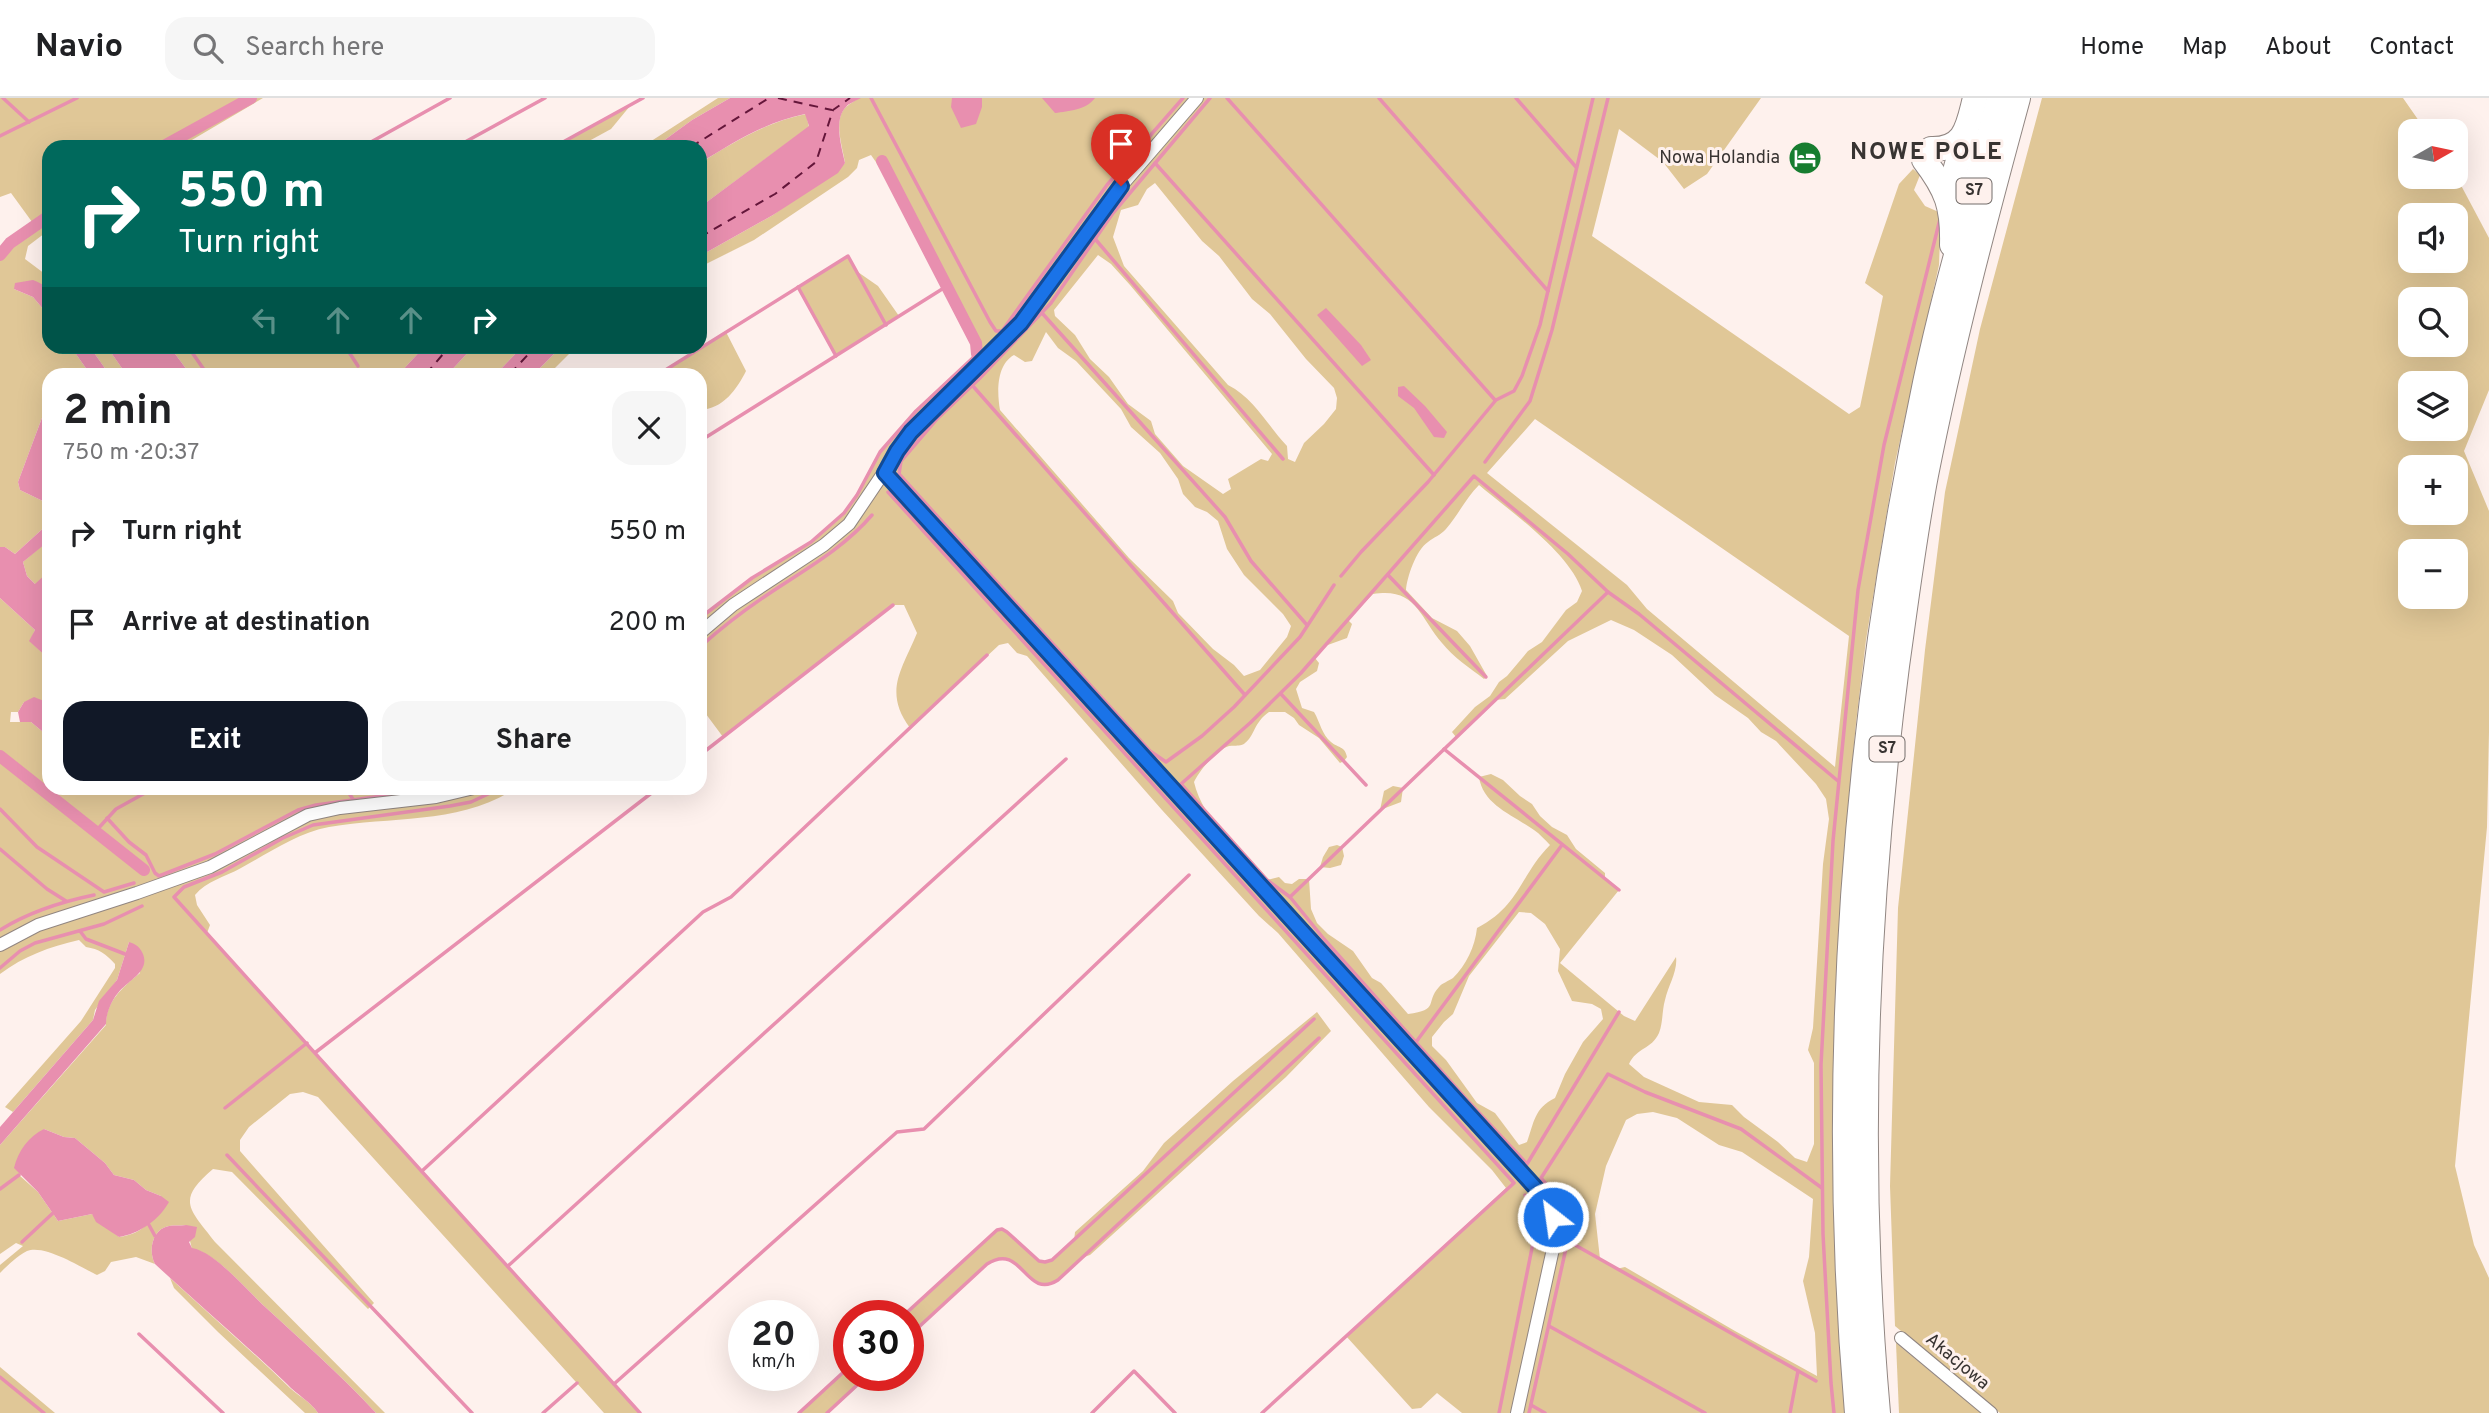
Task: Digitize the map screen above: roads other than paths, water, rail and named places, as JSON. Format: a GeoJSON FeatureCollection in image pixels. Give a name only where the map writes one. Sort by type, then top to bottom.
{"type":"FeatureCollection","features":[{"type":"Feature","properties":{"kind":"highway"},"geometry":{"type":"LineString","coordinates":[[1948,196],[1975,98]]}},
{"type":"Feature","properties":{"kind":"highway","name":"S7"},"geometry":{"type":"LineString","coordinates":[[1857,1413],[1847,1222],[1846,1140],[1850,973],[1860,819],[1869,733],[1892,561],[1925,382],[1999,98]]}},
{"type":"Feature","properties":{"kind":"highway","name":"S7"},"geometry":{"type":"LineString","coordinates":[[1878,1413],[1871,1303],[1866,1135],[1874,898],[1889,730],[1926,475],[1977,251],[2018,98]]}},
{"type":"Feature","properties":{"kind":"highway"},"geometry":{"type":"LineString","coordinates":[[1949,284],[1952,221],[1948,196],[1928,155],[1951,145],[1966,132]]}},
{"type":"Feature","properties":{"kind":"street"},"geometry":{"type":"LineString","coordinates":[[707,627],[733,605],[824,545],[854,519],[911,432],[1021,323],[1110,199],[1197,98]]}},
{"type":"Feature","properties":{"kind":"street"},"geometry":{"type":"LineString","coordinates":[[885,473],[1547,1203],[1554,1225],[1553,1249],[1517,1413]]}},
{"type":"Feature","properties":{"kind":"street"},"geometry":{"type":"LineString","coordinates":[[0,945],[38,925],[218,863],[308,815],[333,809],[444,795]]}},
{"type":"Feature","properties":{"kind":"street","name":"Akacjowa"},"geometry":{"type":"LineString","coordinates":[[1901,1338],[1992,1413]]}},
{"type":"Feature","properties":{"kind":"waterway"},"geometry":{"type":"LineString","coordinates":[[3,98],[29,122]]}},
{"type":"Feature","properties":{"kind":"waterway"},"geometry":{"type":"LineString","coordinates":[[0,136],[77,98]]}},
{"type":"Feature","properties":{"kind":"waterway"},"geometry":{"type":"LineString","coordinates":[[175,140],[251,98]]}},
{"type":"Feature","properties":{"kind":"waterway"},"geometry":{"type":"LineString","coordinates":[[375,140],[450,98]]}},
{"type":"Feature","properties":{"kind":"waterway"},"geometry":{"type":"LineString","coordinates":[[469,140],[545,98]]}},
{"type":"Feature","properties":{"kind":"waterway"},"geometry":{"type":"LineString","coordinates":[[567,140],[643,98]]}},
{"type":"Feature","properties":{"kind":"waterway"},"geometry":{"type":"LineString","coordinates":[[871,98],[996,331],[1002,331],[1107,185],[1183,98]]}},
{"type":"Feature","properties":{"kind":"waterway"},"geometry":{"type":"LineString","coordinates":[[1210,98],[1113,213],[1051,303],[936,420],[901,461],[899,474],[1150,751],[1166,762],[1202,736],[1234,707],[1300,637],[1334,585]]}},
{"type":"Feature","properties":{"kind":"waterway"},"geometry":{"type":"LineString","coordinates":[[1227,98],[1495,400]]}},
{"type":"Feature","properties":{"kind":"waterway"},"geometry":{"type":"LineString","coordinates":[[1379,98],[1548,291]]}},
{"type":"Feature","properties":{"kind":"waterway"},"geometry":{"type":"LineString","coordinates":[[1516,98],[1576,167]]}},
{"type":"Feature","properties":{"kind":"waterway"},"geometry":{"type":"LineString","coordinates":[[1341,576],[1428,482],[1496,400],[1514,391],[1522,376],[1540,325],[1593,98]]}},
{"type":"Feature","properties":{"kind":"waterway"},"geometry":{"type":"LineString","coordinates":[[1485,462],[1530,401],[1552,330],[1608,98]]}},
{"type":"Feature","properties":{"kind":"waterway"},"geometry":{"type":"LineString","coordinates":[[882,161],[976,343],[977,354]]}},
{"type":"Feature","properties":{"kind":"waterway"},"geometry":{"type":"LineString","coordinates":[[1155,163],[1434,475]]}},
{"type":"Feature","properties":{"kind":"waterway"},"geometry":{"type":"LineString","coordinates":[[1834,1413],[1823,1234],[1821,1065],[1833,841],[1858,590],[1884,445],[1940,219]]}},
{"type":"Feature","properties":{"kind":"waterway"},"geometry":{"type":"LineString","coordinates":[[0,255],[10,243],[42,221]]}},
{"type":"Feature","properties":{"kind":"waterway"},"geometry":{"type":"LineString","coordinates":[[1096,240],[1283,459]]}},
{"type":"Feature","properties":{"kind":"waterway"},"geometry":{"type":"LineString","coordinates":[[707,344],[848,256],[886,325]]}},
{"type":"Feature","properties":{"kind":"waterway"},"geometry":{"type":"LineString","coordinates":[[707,437],[947,286]]}},
{"type":"Feature","properties":{"kind":"waterway"},"geometry":{"type":"LineString","coordinates":[[798,287],[836,356]]}},
{"type":"Feature","properties":{"kind":"waterway"},"geometry":{"type":"LineString","coordinates":[[1042,313],[1225,517],[1251,561],[1307,625]]}},
{"type":"Feature","properties":{"kind":"waterway"},"geometry":{"type":"LineString","coordinates":[[193,354],[203,368]]}},
{"type":"Feature","properties":{"kind":"waterway"},"geometry":{"type":"LineString","coordinates":[[350,354],[358,366]]}},
{"type":"Feature","properties":{"kind":"waterway"},"geometry":{"type":"LineString","coordinates":[[669,368],[691,354]]}},
{"type":"Feature","properties":{"kind":"waterway"},"geometry":{"type":"LineString","coordinates":[[707,613],[752,578],[811,542],[844,513],[880,452],[916,411],[977,354]]}},
{"type":"Feature","properties":{"kind":"waterway"},"geometry":{"type":"LineString","coordinates":[[972,385],[1245,695]]}},
{"type":"Feature","properties":{"kind":"waterway"},"geometry":{"type":"LineString","coordinates":[[1619,1012],[1527,1164],[1324,939],[1290,897],[1267,880],[1181,784],[1301,673],[1474,476],[1568,554],[1608,592],[1639,614],[1838,781]]}},
{"type":"Feature","properties":{"kind":"waterway"},"geometry":{"type":"LineString","coordinates":[[888,492],[1514,1183],[1262,1413]]}},
{"type":"Feature","properties":{"kind":"waterway"},"geometry":{"type":"LineString","coordinates":[[707,641],[835,549],[872,515]]}},
{"type":"Feature","properties":{"kind":"waterway"},"geometry":{"type":"LineString","coordinates":[[1388,575],[1486,677]]}},
{"type":"Feature","properties":{"kind":"waterway"},"geometry":{"type":"LineString","coordinates":[[1290,897],[1608,592]]}},
{"type":"Feature","properties":{"kind":"waterway"},"geometry":{"type":"LineString","coordinates":[[707,750],[893,605]]}},
{"type":"Feature","properties":{"kind":"waterway"},"geometry":{"type":"LineString","coordinates":[[422,1171],[703,912],[731,897],[987,655]]}},
{"type":"Feature","properties":{"kind":"waterway"},"geometry":{"type":"LineString","coordinates":[[1281,694],[1366,785]]}},
{"type":"Feature","properties":{"kind":"waterway"},"geometry":{"type":"LineString","coordinates":[[1444,749],[1619,890]]}},
{"type":"Feature","properties":{"kind":"waterway"},"geometry":{"type":"LineString","coordinates":[[0,756],[42,789]]}},
{"type":"Feature","properties":{"kind":"waterway"},"geometry":{"type":"LineString","coordinates":[[508,1266],[1066,759]]}},
{"type":"Feature","properties":{"kind":"waterway"},"geometry":{"type":"LineString","coordinates":[[49,795],[144,870]]}},
{"type":"Feature","properties":{"kind":"waterway"},"geometry":{"type":"LineString","coordinates":[[95,832],[116,809],[141,795]]}},
{"type":"Feature","properties":{"kind":"waterway"},"geometry":{"type":"LineString","coordinates":[[350,795],[353,799]]}},
{"type":"Feature","properties":{"kind":"waterway"},"geometry":{"type":"LineString","coordinates":[[107,818],[129,842],[146,855],[159,876],[215,854],[298,810],[389,795]]}},
{"type":"Feature","properties":{"kind":"waterway"},"geometry":{"type":"LineString","coordinates":[[486,795],[471,802],[450,806],[313,825],[283,838],[222,872],[184,887],[174,897],[640,1413]]}},
{"type":"Feature","properties":{"kind":"waterway"},"geometry":{"type":"LineString","coordinates":[[316,1052],[649,795]]}},
{"type":"Feature","properties":{"kind":"waterway"},"geometry":{"type":"LineString","coordinates":[[0,809],[37,847],[104,892],[134,883]]}},
{"type":"Feature","properties":{"kind":"waterway"},"geometry":{"type":"LineString","coordinates":[[1416,1042],[1562,845]]}},
{"type":"Feature","properties":{"kind":"waterway"},"geometry":{"type":"LineString","coordinates":[[0,849],[47,889],[66,901]]}},
{"type":"Feature","properties":{"kind":"waterway"},"geometry":{"type":"LineString","coordinates":[[614,1384],[897,1132],[924,1129],[1189,875]]}},
{"type":"Feature","properties":{"kind":"waterway"},"geometry":{"type":"LineString","coordinates":[[0,930],[45,908],[94,895]]}},
{"type":"Feature","properties":{"kind":"waterway"},"geometry":{"type":"LineString","coordinates":[[0,968],[20,951],[35,943],[104,924],[142,906]]}},
{"type":"Feature","properties":{"kind":"waterway"},"geometry":{"type":"LineString","coordinates":[[80,931],[86,939],[125,954]]}},
{"type":"Feature","properties":{"kind":"waterway"},"geometry":{"type":"LineString","coordinates":[[920,1300],[997,1230],[1007,1232],[1039,1261],[1052,1260],[1314,1019]]}},
{"type":"Feature","properties":{"kind":"waterway"},"geometry":{"type":"LineString","coordinates":[[924,1322],[987,1264],[999,1259],[1017,1264],[1038,1283],[1047,1284],[1058,1280],[1319,1038]]}},
{"type":"Feature","properties":{"kind":"waterway"},"geometry":{"type":"LineString","coordinates":[[225,1108],[307,1043]]}},
{"type":"Feature","properties":{"kind":"waterway"},"geometry":{"type":"LineString","coordinates":[[1529,1413],[1569,1235],[1562,1203],[1541,1178],[1608,1074],[1645,1092],[1741,1129],[1822,1188]]}},
{"type":"Feature","properties":{"kind":"waterway"},"geometry":{"type":"LineString","coordinates":[[227,1155],[472,1413]]}},
{"type":"Feature","properties":{"kind":"waterway"},"geometry":{"type":"LineString","coordinates":[[0,1189],[19,1175]]}},
{"type":"Feature","properties":{"kind":"waterway"},"geometry":{"type":"LineString","coordinates":[[1499,1413],[1535,1233],[1534,1212],[1525,1195]]}},
{"type":"Feature","properties":{"kind":"waterway"},"geometry":{"type":"LineString","coordinates":[[22,1242],[53,1213]]}},
{"type":"Feature","properties":{"kind":"waterway"},"geometry":{"type":"LineString","coordinates":[[149,1225],[155,1236]]}},
{"type":"Feature","properties":{"kind":"waterway"},"geometry":{"type":"LineString","coordinates":[[1568,1241],[1816,1381]]}},
{"type":"Feature","properties":{"kind":"waterway"},"geometry":{"type":"LineString","coordinates":[[1549,1326],[1705,1413]]}},
{"type":"Feature","properties":{"kind":"waterway"},"geometry":{"type":"LineString","coordinates":[[139,1334],[223,1413]]}},
{"type":"Feature","properties":{"kind":"waterway"},"geometry":{"type":"LineString","coordinates":[[1092,1413],[1134,1371],[1175,1413]]}},
{"type":"Feature","properties":{"kind":"waterway"},"geometry":{"type":"LineString","coordinates":[[1790,1413],[1798,1371]]}},
{"type":"Feature","properties":{"kind":"waterway"},"geometry":{"type":"LineString","coordinates":[[0,1377],[44,1413]]}},
{"type":"Feature","properties":{"kind":"waterway"},"geometry":{"type":"LineString","coordinates":[[799,1413],[833,1382]]}},
{"type":"Feature","properties":{"kind":"waterway"},"geometry":{"type":"LineString","coordinates":[[543,1413],[577,1383]]}},
{"type":"Feature","properties":{"kind":"waterway"},"geometry":{"type":"LineString","coordinates":[[827,1413],[851,1391]]}},
{"type":"Feature","properties":{"kind":"waterway"},"geometry":{"type":"LineString","coordinates":[[1531,1405],[1545,1413]]}},
{"type":"Feature","properties":{"kind":"place","name":"Nowa Holandia"},"geometry":{"type":"Point","coordinates":[1805,158]}},
{"type":"Feature","properties":{"kind":"district","name":"NOWE POLE"},"geometry":{"type":"Point","coordinates":[1927,153]}}]}
